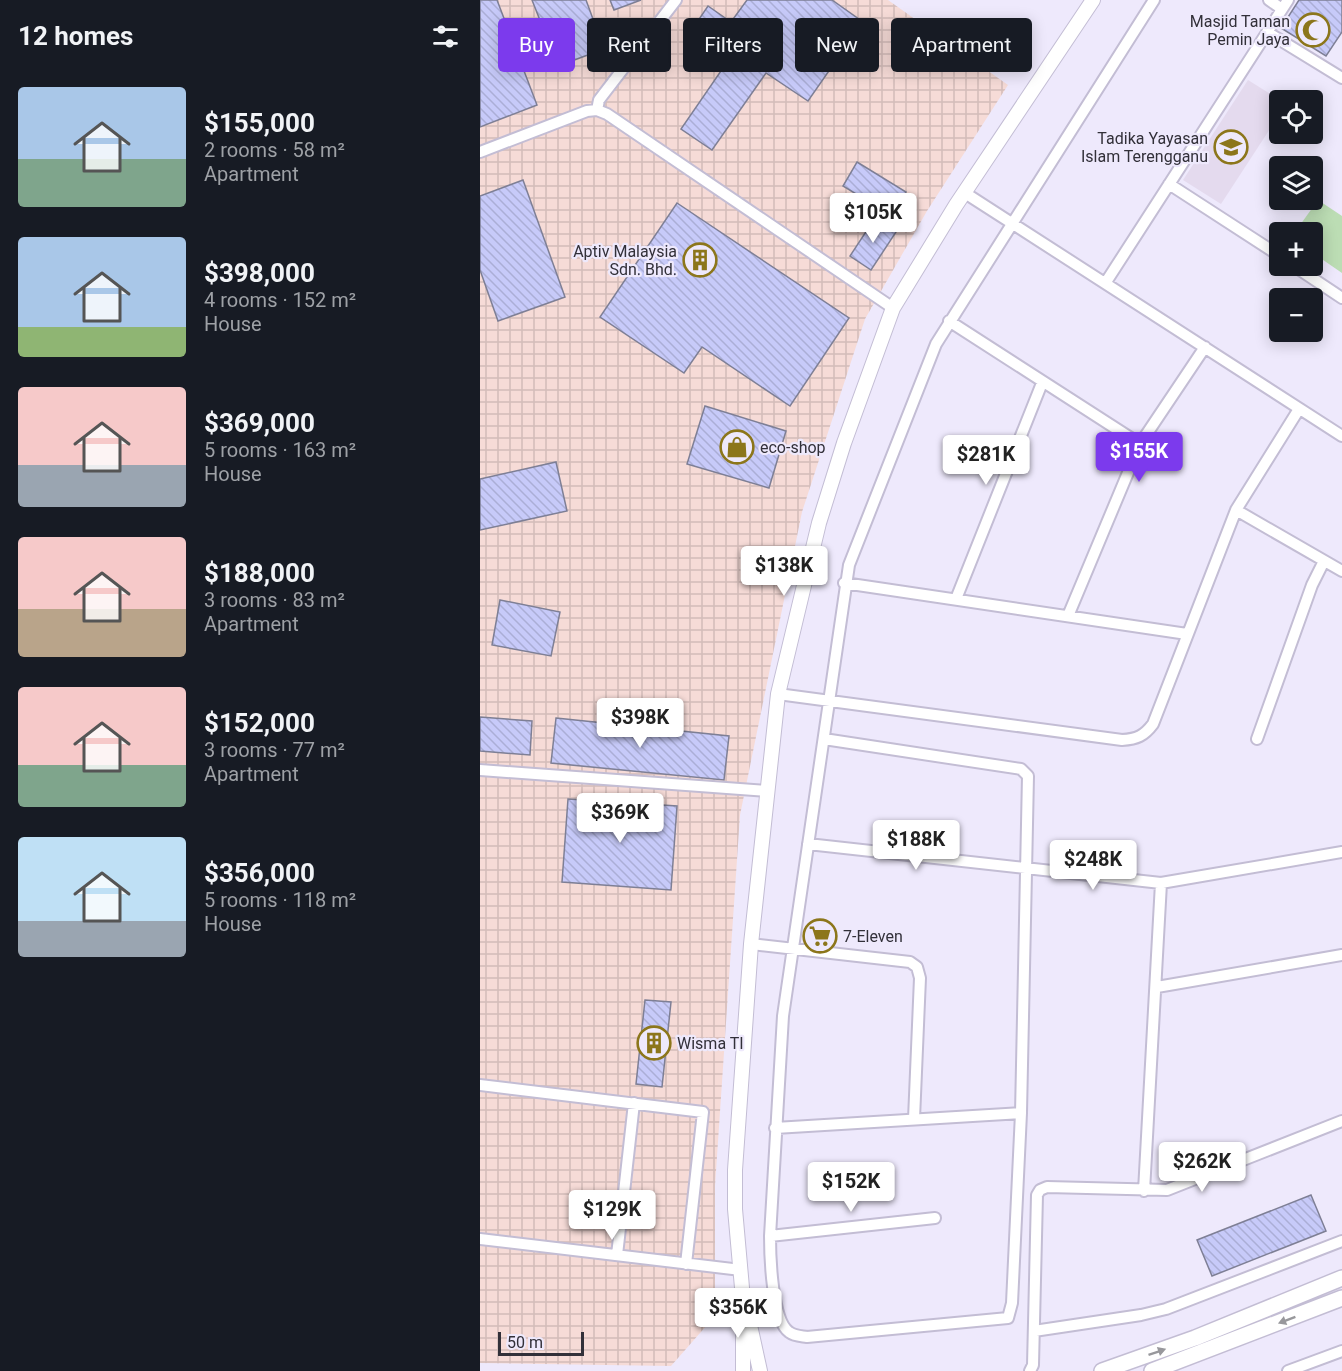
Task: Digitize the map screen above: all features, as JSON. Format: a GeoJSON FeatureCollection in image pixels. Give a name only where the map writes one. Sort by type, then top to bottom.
{"type":"FeatureCollection","features":[{"type":"Feature","properties":{"kind":"main road"},"geometry":{"type":"LineString","coordinates":[[1101,1371],[1196,1338],[1342,1278]]}},
{"type":"Feature","properties":{"kind":"main road"},"geometry":{"type":"LineString","coordinates":[[1152,1371],[1342,1298]]}},
{"type":"Feature","properties":{"kind":"street"},"geometry":{"type":"LineString","coordinates":[[597,110],[599,100],[676,0]]}},
{"type":"Feature","properties":{"kind":"street"},"geometry":{"type":"LineString","coordinates":[[760,1371],[744,1299],[735,1209],[735,1170],[751,944],[778,694],[819,522],[844,443],[893,308],[965,193],[1093,0]]}},
{"type":"Feature","properties":{"kind":"street"},"geometry":{"type":"LineString","coordinates":[[824,739],[1025,772],[1030,783],[1021,1113],[1012,1303],[1008,1318],[807,1337],[797,1336],[788,1331],[781,1321],[771,1273],[770,1236],[783,1016],[824,739],[844,583],[849,565],[932,354],[949,321],[1154,0]]}},
{"type":"Feature","properties":{"kind":"street"},"geometry":{"type":"LineString","coordinates":[[1106,282],[1285,4],[1269,0]]}},
{"type":"Feature","properties":{"kind":"street"},"geometry":{"type":"LineString","coordinates":[[1267,32],[1342,78]]}},
{"type":"Feature","properties":{"kind":"street"},"geometry":{"type":"LineString","coordinates":[[480,152],[587,111],[597,110],[607,114],[893,308]]}},
{"type":"Feature","properties":{"kind":"street"},"geometry":{"type":"LineString","coordinates":[[1169,184],[1269,249]]}},
{"type":"Feature","properties":{"kind":"street"},"geometry":{"type":"LineString","coordinates":[[965,193],[1342,436]]}},
{"type":"Feature","properties":{"kind":"street"},"geometry":{"type":"LineString","coordinates":[[1309,276],[1342,298]]}},
{"type":"Feature","properties":{"kind":"street"},"geometry":{"type":"LineString","coordinates":[[949,321],[1140,444]]}},
{"type":"Feature","properties":{"kind":"street"},"geometry":{"type":"LineString","coordinates":[[1068,616],[1140,444],[1204,346]]}},
{"type":"Feature","properties":{"kind":"street"},"geometry":{"type":"LineString","coordinates":[[956,599],[1042,382]]}},
{"type":"Feature","properties":{"kind":"street"},"geometry":{"type":"LineString","coordinates":[[778,694],[1122,740],[1136,739],[1145,735],[1153,724],[1236,510],[1299,409]]}},
{"type":"Feature","properties":{"kind":"street"},"geometry":{"type":"LineString","coordinates":[[1236,510],[1342,571]]}},
{"type":"Feature","properties":{"kind":"street"},"geometry":{"type":"LineString","coordinates":[[1257,739],[1312,585],[1324,561]]}},
{"type":"Feature","properties":{"kind":"street"},"geometry":{"type":"LineString","coordinates":[[844,583],[1187,634]]}},
{"type":"Feature","properties":{"kind":"street"},"geometry":{"type":"LineString","coordinates":[[480,770],[766,791]]}},
{"type":"Feature","properties":{"kind":"street"},"geometry":{"type":"LineString","coordinates":[[807,844],[1161,883],[1342,852]]}},
{"type":"Feature","properties":{"kind":"street"},"geometry":{"type":"LineString","coordinates":[[1144,1191],[1161,883]]}},
{"type":"Feature","properties":{"kind":"street"},"geometry":{"type":"LineString","coordinates":[[751,944],[910,962],[917,967],[920,978],[914,1119]]}},
{"type":"Feature","properties":{"kind":"street"},"geometry":{"type":"LineString","coordinates":[[1157,987],[1342,958]]}},
{"type":"Feature","properties":{"kind":"street"},"geometry":{"type":"LineString","coordinates":[[480,1085],[704,1112],[686,1264]]}},
{"type":"Feature","properties":{"kind":"street"},"geometry":{"type":"LineString","coordinates":[[617,1256],[634,1103]]}},
{"type":"Feature","properties":{"kind":"street"},"geometry":{"type":"LineString","coordinates":[[775,1128],[1021,1113]]}},
{"type":"Feature","properties":{"kind":"street"},"geometry":{"type":"LineString","coordinates":[[1034,1369],[1037,1195],[1040,1190],[1047,1187],[1144,1191],[1184,1185],[1342,1121]]}},
{"type":"Feature","properties":{"kind":"street"},"geometry":{"type":"LineString","coordinates":[[770,1236],[935,1218]]}},
{"type":"Feature","properties":{"kind":"street"},"geometry":{"type":"LineString","coordinates":[[480,1239],[741,1270]]}},
{"type":"Feature","properties":{"kind":"street"},"geometry":{"type":"LineString","coordinates":[[1034,1331],[1141,1315],[1166,1309],[1342,1241]]}},
{"type":"Feature","properties":{"kind":"street"},"geometry":{"type":"LineString","coordinates":[[743,1371],[744,1299]]}},
{"type":"Feature","properties":{"kind":"street"},"geometry":{"type":"LineString","coordinates":[[1288,1371],[1342,1351]]}},
{"type":"Feature","properties":{"kind":"shaded area"},"geometry":{"type":"Polygon","coordinates":[[[480,0],[888,0],[913,18],[891,18],[891,72],[990,72],[1008,85],[927,211],[865,319],[802,512],[740,815],[715,1186],[715,1316],[671,1366],[480,1363],[480,0]]]}},
{"type":"Feature","properties":{"kind":"shaded area","name":"Tadika Yayasan Islam Terengganu"},"geometry":{"type":"Polygon","coordinates":[[[1248,80],[1269,93],[1269,130],[1221,204],[1183,180],[1248,80]]]}},
{"type":"Feature","properties":{"kind":"green space"},"geometry":{"type":"Polygon","coordinates":[[[1323,203],[1342,216],[1342,273],[1323,260],[1323,222],[1302,222],[1311,210],[1323,210],[1323,203]]]}},
{"type":"Feature","properties":{"kind":"building"},"geometry":{"type":"Polygon","coordinates":[[[480,0],[497,0],[504,18],[498,18],[498,72],[524,72],[537,105],[480,127],[480,0]]]}},
{"type":"Feature","properties":{"kind":"building"},"geometry":{"type":"Polygon","coordinates":[[[532,0],[586,0],[593,18],[587,18],[587,55],[575,60],[575,18],[539,18],[532,0]]]}},
{"type":"Feature","properties":{"kind":"building"},"geometry":{"type":"Polygon","coordinates":[[[610,0],[641,0],[614,10],[610,0]]]}},
{"type":"Feature","properties":{"kind":"building"},"geometry":{"type":"Polygon","coordinates":[[[747,0],[832,0],[857,18],[795,18],[795,72],[828,72],[808,101],[766,73],[712,150],[681,129],[720,72],[783,72],[783,18],[734,18],[747,0]]]}},
{"type":"Feature","properties":{"kind":"building","name":"Masjid Taman Pemin Jaya"},"geometry":{"type":"Polygon","coordinates":[[[1299,0],[1342,0],[1342,32],[1326,56],[1281,28],[1299,0]]]}},
{"type":"Feature","properties":{"kind":"building"},"geometry":{"type":"Polygon","coordinates":[[[708,6],[725,18],[700,18],[708,6]]]}},
{"type":"Feature","properties":{"kind":"building"},"geometry":{"type":"Polygon","coordinates":[[[857,162],[906,192],[892,216],[843,186],[857,162]]]}},
{"type":"Feature","properties":{"kind":"building"},"geometry":{"type":"Polygon","coordinates":[[[523,180],[565,297],[498,321],[480,270],[480,196],[523,180]]]}},
{"type":"Feature","properties":{"kind":"building","name":"Aptiv Malaysia Sdn. Bhd."},"geometry":{"type":"Polygon","coordinates":[[[677,203],[849,318],[790,406],[702,347],[684,373],[600,317],[677,203]]]}},
{"type":"Feature","properties":{"kind":"building"},"geometry":{"type":"Polygon","coordinates":[[[875,218],[896,232],[871,270],[850,256],[875,218]]]}},
{"type":"Feature","properties":{"kind":"building","name":"eco-shop"},"geometry":{"type":"Polygon","coordinates":[[[705,406],[786,431],[769,488],[687,464],[705,406]]]}},
{"type":"Feature","properties":{"kind":"building"},"geometry":{"type":"Polygon","coordinates":[[[556,462],[567,511],[480,530],[480,479],[556,462]]]}},
{"type":"Feature","properties":{"kind":"building"},"geometry":{"type":"Polygon","coordinates":[[[500,600],[560,612],[551,656],[492,645],[500,600]]]}},
{"type":"Feature","properties":{"kind":"building"},"geometry":{"type":"Polygon","coordinates":[[[480,717],[532,721],[530,755],[480,751],[480,717]]]}},
{"type":"Feature","properties":{"kind":"building"},"geometry":{"type":"Polygon","coordinates":[[[556,718],[729,736],[724,780],[551,763],[556,718]]]}},
{"type":"Feature","properties":{"kind":"building"},"geometry":{"type":"Polygon","coordinates":[[[568,799],[677,806],[671,890],[562,882],[568,799]]]}},
{"type":"Feature","properties":{"kind":"building","name":"Wisma TI"},"geometry":{"type":"Polygon","coordinates":[[[645,1000],[671,1002],[662,1087],[636,1084],[645,1000]]]}},
{"type":"Feature","properties":{"kind":"building"},"geometry":{"type":"Polygon","coordinates":[[[1311,1195],[1326,1231],[1212,1276],[1197,1240],[1311,1195]]]}},
{"type":"Feature","properties":{"kind":"place","name":"Masjid Taman Pemin Jaya"},"geometry":{"type":"Point","coordinates":[1313,30]}},
{"type":"Feature","properties":{"kind":"place","name":"Tadika Yayasan Islam Terengganu"},"geometry":{"type":"Point","coordinates":[1231,147]}},
{"type":"Feature","properties":{"kind":"place","name":"Aptiv Malaysia Sdn. Bhd."},"geometry":{"type":"Point","coordinates":[700,260]}},
{"type":"Feature","properties":{"kind":"place","name":"eco-shop"},"geometry":{"type":"Point","coordinates":[737,447]}},
{"type":"Feature","properties":{"kind":"place","name":"7-Eleven"},"geometry":{"type":"Point","coordinates":[820,936]}},
{"type":"Feature","properties":{"kind":"place","name":"Wisma TI"},"geometry":{"type":"Point","coordinates":[654,1043]}}]}
